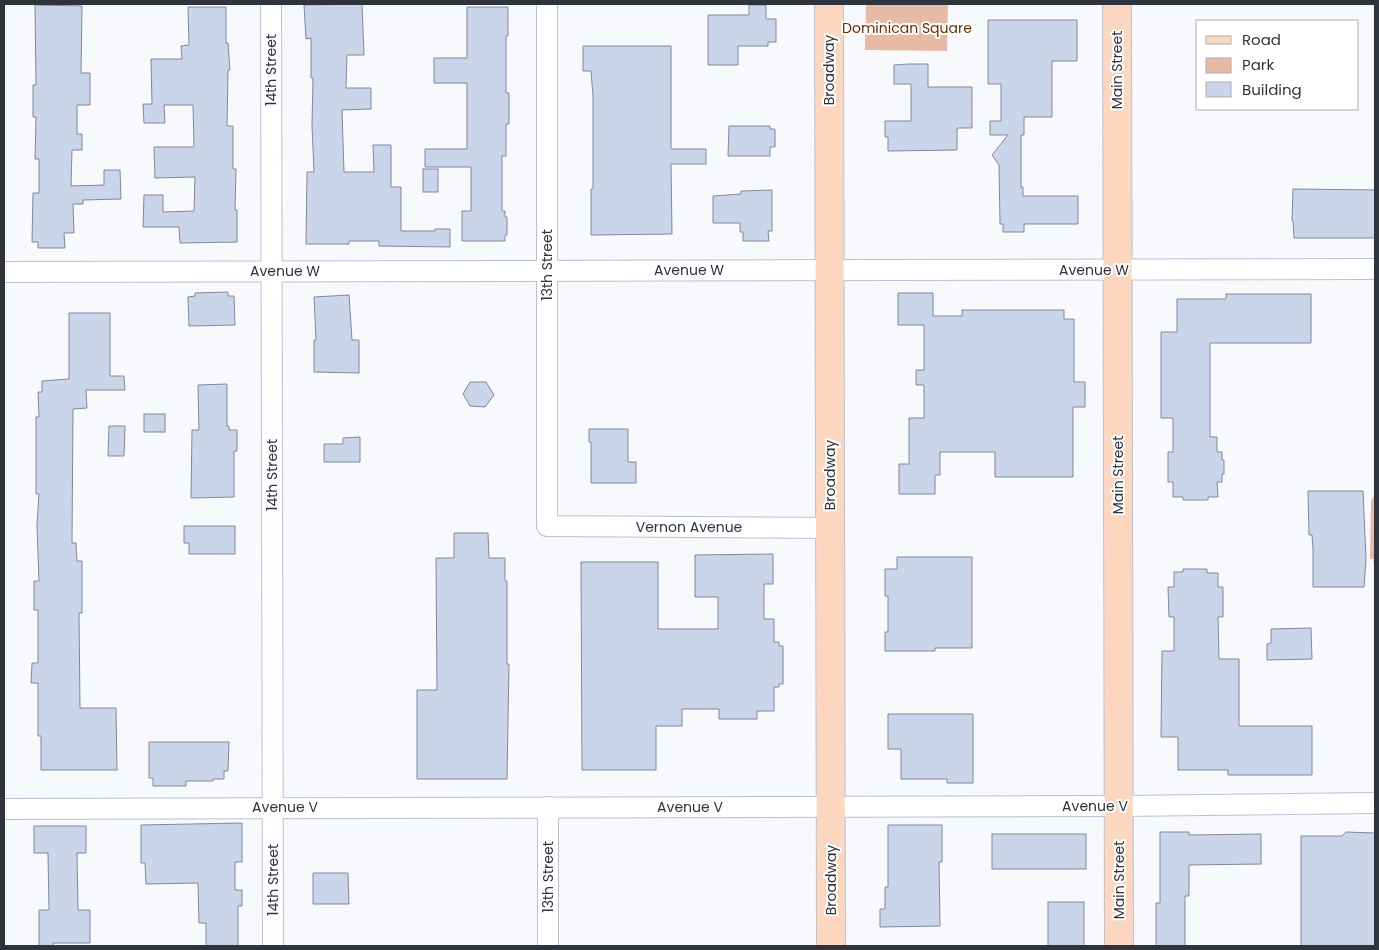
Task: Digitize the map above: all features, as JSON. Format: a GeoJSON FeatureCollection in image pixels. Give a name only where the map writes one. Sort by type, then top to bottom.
{"type":"FeatureCollection","features":[{"type":"Feature","properties":{"kind":"main road","name":"Broadway"},"geometry":{"type":"LineString","coordinates":[[829,4],[831,946]]}},
{"type":"Feature","properties":{"kind":"main road","name":"Main Street"},"geometry":{"type":"LineString","coordinates":[[1117,4],[1119,946]]}},
{"type":"Feature","properties":{"kind":"street","name":"14th Street"},"geometry":{"type":"LineString","coordinates":[[270,4],[273,946]]}},
{"type":"Feature","properties":{"kind":"street","name":"13th Street"},"geometry":{"type":"LineString","coordinates":[[547,4],[547,526]]}},
{"type":"Feature","properties":{"kind":"street","name":"Avenue W"},"geometry":{"type":"LineString","coordinates":[[4,272],[1375,269]]}},
{"type":"Feature","properties":{"kind":"street","name":"Vernon Avenue"},"geometry":{"type":"LineString","coordinates":[[547,526],[830,528]]}},
{"type":"Feature","properties":{"kind":"street","name":"Avenue V"},"geometry":{"type":"LineString","coordinates":[[4,809],[1119,806],[1375,803]]}},
{"type":"Feature","properties":{"kind":"street","name":"13th Street"},"geometry":{"type":"LineString","coordinates":[[548,807],[548,946]]}},
{"type":"Feature","properties":{"kind":"green space","name":"Dominican Square"},"geometry":{"type":"Polygon","coordinates":[[[866,4],[948,4],[947,51],[865,50],[866,4]]]}},
{"type":"Feature","properties":{"kind":"green space"},"geometry":{"type":"Polygon","coordinates":[[[1375,495],[1375,571],[1373,559],[1370,559],[1371,500],[1375,495]]]}},
{"type":"Feature","properties":{"kind":"building"},"geometry":{"type":"Polygon","coordinates":[[[362,4],[364,55],[347,55],[346,88],[371,88],[371,109],[342,110],[344,172],[374,172],[373,145],[391,145],[391,187],[401,187],[401,231],[450,229],[450,247],[379,246],[379,241],[349,241],[349,244],[306,244],[307,172],[314,172],[311,38],[306,39],[304,5],[362,4]]]}},
{"type":"Feature","properties":{"kind":"building"},"geometry":{"type":"Polygon","coordinates":[[[35,5],[82,6],[81,73],[90,73],[90,105],[77,105],[77,134],[82,134],[82,150],[72,150],[71,186],[104,185],[104,170],[120,170],[121,199],[83,200],[83,204],[73,204],[74,233],[64,233],[65,248],[38,248],[38,242],[32,242],[33,193],[39,193],[39,159],[35,159],[36,117],[33,117],[33,85],[36,85],[35,5]]]}},
{"type":"Feature","properties":{"kind":"building"},"geometry":{"type":"Polygon","coordinates":[[[749,5],[766,5],[766,19],[776,19],[776,42],[768,42],[768,46],[738,46],[738,65],[708,65],[708,15],[749,15],[749,5]]]}},
{"type":"Feature","properties":{"kind":"building"},"geometry":{"type":"Polygon","coordinates":[[[188,7],[226,7],[226,43],[228,43],[230,70],[228,70],[227,126],[233,126],[233,169],[236,169],[235,210],[237,210],[237,242],[180,243],[179,227],[143,227],[144,195],[163,195],[163,212],[194,211],[195,177],[155,178],[154,147],[194,147],[193,105],[164,105],[165,123],[144,123],[143,104],[152,104],[151,59],[182,59],[181,46],[189,45],[188,7]]]}},
{"type":"Feature","properties":{"kind":"building"},"geometry":{"type":"Polygon","coordinates":[[[467,7],[508,7],[506,93],[509,93],[509,124],[506,124],[506,156],[502,156],[502,211],[505,211],[505,217],[507,217],[505,241],[462,241],[462,211],[471,211],[471,167],[425,167],[425,149],[467,149],[467,83],[434,83],[434,58],[467,58],[467,7]]]}},
{"type":"Feature","properties":{"kind":"building"},"geometry":{"type":"Polygon","coordinates":[[[988,20],[1077,20],[1077,61],[1052,61],[1052,117],[1024,117],[1024,135],[1021,135],[1021,187],[1023,187],[1023,196],[1078,196],[1078,224],[1024,224],[1024,232],[1003,232],[1003,224],[1000,224],[999,165],[992,155],[1008,135],[990,135],[990,121],[1001,121],[1001,84],[988,84],[988,20]]]}},
{"type":"Feature","properties":{"kind":"building"},"geometry":{"type":"Polygon","coordinates":[[[583,46],[671,46],[671,149],[706,149],[706,164],[671,164],[672,234],[591,235],[593,96],[591,71],[583,71],[583,46]]]}},
{"type":"Feature","properties":{"kind":"building"},"geometry":{"type":"Polygon","coordinates":[[[928,64],[928,87],[972,87],[972,128],[957,128],[957,150],[888,151],[888,137],[885,137],[885,121],[911,121],[911,84],[894,84],[894,65],[928,64]]]}},
{"type":"Feature","properties":{"kind":"building"},"geometry":{"type":"Polygon","coordinates":[[[729,126],[770,126],[770,129],[775,129],[775,147],[770,147],[770,156],[728,156],[729,126]]]}},
{"type":"Feature","properties":{"kind":"building"},"geometry":{"type":"Polygon","coordinates":[[[423,169],[438,169],[438,192],[423,192],[423,169]]]}},
{"type":"Feature","properties":{"kind":"building"},"geometry":{"type":"Polygon","coordinates":[[[1293,189],[1375,190],[1375,238],[1294,238],[1292,221],[1293,189]]]}},
{"type":"Feature","properties":{"kind":"building"},"geometry":{"type":"Polygon","coordinates":[[[772,190],[772,231],[768,231],[769,241],[743,241],[740,223],[713,223],[713,196],[741,194],[741,191],[772,190]]]}},
{"type":"Feature","properties":{"kind":"building"},"geometry":{"type":"Polygon","coordinates":[[[228,292],[228,296],[234,296],[235,325],[189,326],[188,297],[195,296],[195,293],[228,292]]]}},
{"type":"Feature","properties":{"kind":"building"},"geometry":{"type":"Polygon","coordinates":[[[898,293],[933,293],[933,316],[962,316],[962,310],[1064,310],[1064,319],[1074,319],[1074,382],[1085,382],[1085,407],[1073,407],[1073,477],[995,477],[995,452],[940,452],[940,475],[935,475],[935,494],[899,494],[899,464],[909,464],[909,418],[924,418],[924,385],[916,385],[916,370],[924,370],[924,325],[898,325],[898,293]]]}},
{"type":"Feature","properties":{"kind":"building"},"geometry":{"type":"Polygon","coordinates":[[[1226,294],[1311,294],[1311,343],[1210,343],[1210,437],[1217,437],[1217,452],[1222,452],[1224,474],[1222,474],[1222,482],[1217,482],[1218,497],[1208,497],[1208,500],[1183,500],[1183,497],[1173,497],[1173,482],[1168,482],[1168,452],[1173,452],[1173,418],[1161,418],[1161,332],[1177,332],[1177,299],[1226,299],[1226,294]]]}},
{"type":"Feature","properties":{"kind":"building"},"geometry":{"type":"Polygon","coordinates":[[[349,295],[352,340],[359,340],[359,373],[314,372],[314,340],[316,340],[314,297],[349,295]]]}},
{"type":"Feature","properties":{"kind":"building"},"geometry":{"type":"Polygon","coordinates":[[[69,313],[110,313],[110,376],[124,376],[125,390],[86,390],[87,408],[73,409],[72,543],[76,543],[77,561],[82,561],[82,613],[79,613],[80,708],[116,708],[117,770],[41,770],[41,736],[38,736],[38,683],[31,683],[32,663],[38,663],[38,610],[34,610],[34,581],[39,581],[37,525],[39,494],[36,494],[36,417],[39,417],[38,392],[42,392],[42,381],[69,379],[69,313]]]}},
{"type":"Feature","properties":{"kind":"building"},"geometry":{"type":"Polygon","coordinates":[[[470,382],[486,382],[494,395],[485,407],[470,406],[463,394],[470,382]]]}},
{"type":"Feature","properties":{"kind":"building"},"geometry":{"type":"Polygon","coordinates":[[[227,384],[227,426],[229,426],[229,430],[237,430],[237,451],[234,451],[234,497],[191,498],[192,430],[199,430],[198,385],[227,384]]]}},
{"type":"Feature","properties":{"kind":"building"},"geometry":{"type":"Polygon","coordinates":[[[144,414],[165,414],[165,432],[144,432],[144,414]]]}},
{"type":"Feature","properties":{"kind":"building"},"geometry":{"type":"Polygon","coordinates":[[[109,426],[125,426],[124,456],[108,456],[109,426]]]}},
{"type":"Feature","properties":{"kind":"building"},"geometry":{"type":"Polygon","coordinates":[[[589,429],[628,429],[628,462],[636,462],[636,483],[591,483],[591,442],[589,442],[589,429]]]}},
{"type":"Feature","properties":{"kind":"building"},"geometry":{"type":"Polygon","coordinates":[[[360,437],[360,462],[324,462],[324,444],[343,444],[343,438],[360,437]]]}},
{"type":"Feature","properties":{"kind":"building"},"geometry":{"type":"Polygon","coordinates":[[[1308,491],[1363,491],[1366,558],[1364,587],[1313,587],[1313,548],[1312,535],[1309,535],[1308,491]]]}},
{"type":"Feature","properties":{"kind":"building"},"geometry":{"type":"Polygon","coordinates":[[[184,526],[235,526],[235,554],[189,554],[189,543],[184,543],[184,526]]]}},
{"type":"Feature","properties":{"kind":"building"},"geometry":{"type":"Polygon","coordinates":[[[454,533],[488,533],[489,558],[505,558],[505,581],[507,581],[507,664],[509,664],[507,779],[417,779],[417,690],[437,690],[436,558],[454,558],[454,533]]]}},
{"type":"Feature","properties":{"kind":"building"},"geometry":{"type":"Polygon","coordinates":[[[773,554],[773,584],[764,584],[764,619],[774,619],[774,642],[779,642],[779,646],[783,646],[783,684],[779,684],[779,687],[774,687],[774,711],[757,711],[757,719],[719,719],[719,709],[682,709],[682,726],[656,726],[656,770],[582,770],[581,562],[658,562],[658,629],[718,629],[718,597],[695,597],[695,555],[773,554]]]}},
{"type":"Feature","properties":{"kind":"building"},"geometry":{"type":"Polygon","coordinates":[[[897,557],[972,557],[972,648],[935,648],[935,651],[885,651],[885,632],[888,632],[888,596],[885,596],[885,569],[897,569],[897,557]]]}},
{"type":"Feature","properties":{"kind":"building"},"geometry":{"type":"Polygon","coordinates":[[[1183,569],[1207,569],[1207,573],[1218,573],[1218,587],[1223,587],[1223,617],[1218,617],[1219,659],[1239,659],[1239,726],[1312,726],[1312,775],[1228,775],[1228,770],[1178,770],[1178,737],[1161,737],[1162,651],[1174,651],[1174,617],[1169,617],[1168,587],[1174,587],[1174,572],[1183,572],[1183,569]]]}},
{"type":"Feature","properties":{"kind":"building"},"geometry":{"type":"Polygon","coordinates":[[[1311,628],[1312,659],[1267,660],[1267,644],[1271,643],[1271,629],[1311,628]]]}},
{"type":"Feature","properties":{"kind":"building"},"geometry":{"type":"Polygon","coordinates":[[[888,714],[973,714],[973,783],[947,783],[947,779],[901,779],[901,749],[888,749],[888,714]]]}},
{"type":"Feature","properties":{"kind":"building"},"geometry":{"type":"Polygon","coordinates":[[[149,742],[229,742],[228,771],[224,771],[224,779],[186,781],[186,786],[153,786],[153,778],[149,778],[149,742]]]}},
{"type":"Feature","properties":{"kind":"building"},"geometry":{"type":"Polygon","coordinates":[[[242,823],[242,862],[235,862],[235,890],[242,890],[242,906],[238,906],[238,946],[206,946],[206,923],[199,923],[198,883],[146,884],[145,863],[141,863],[141,825],[242,823]]]}},
{"type":"Feature","properties":{"kind":"building"},"geometry":{"type":"Polygon","coordinates":[[[888,825],[942,825],[942,862],[939,862],[940,926],[880,927],[880,909],[885,909],[885,887],[888,887],[888,825]]]}},
{"type":"Feature","properties":{"kind":"building"},"geometry":{"type":"Polygon","coordinates":[[[34,826],[86,826],[86,853],[77,853],[78,910],[90,910],[90,943],[53,943],[53,946],[39,946],[39,910],[49,910],[48,853],[34,853],[34,826]]]}},
{"type":"Feature","properties":{"kind":"building"},"geometry":{"type":"Polygon","coordinates":[[[1160,832],[1189,832],[1189,835],[1261,834],[1261,864],[1189,865],[1189,896],[1185,896],[1185,946],[1156,946],[1156,903],[1160,903],[1160,832]]]}},
{"type":"Feature","properties":{"kind":"building"},"geometry":{"type":"Polygon","coordinates":[[[1346,832],[1375,833],[1375,946],[1301,946],[1301,836],[1342,836],[1346,832]]]}},
{"type":"Feature","properties":{"kind":"building"},"geometry":{"type":"Polygon","coordinates":[[[992,834],[1086,834],[1086,869],[992,869],[992,834]]]}},
{"type":"Feature","properties":{"kind":"building"},"geometry":{"type":"Polygon","coordinates":[[[313,873],[348,873],[349,904],[313,904],[313,873]]]}},
{"type":"Feature","properties":{"kind":"building"},"geometry":{"type":"Polygon","coordinates":[[[1048,902],[1084,902],[1084,946],[1048,946],[1048,902]]]}}]}
